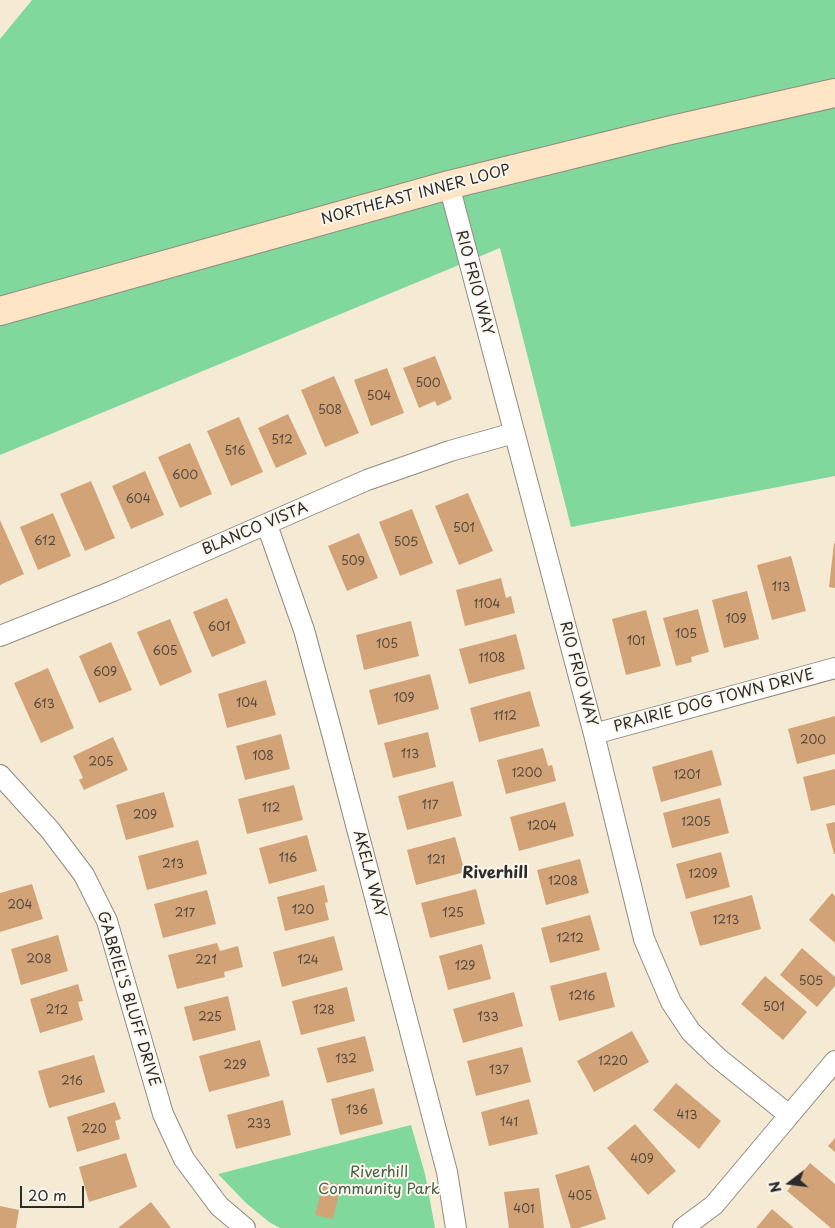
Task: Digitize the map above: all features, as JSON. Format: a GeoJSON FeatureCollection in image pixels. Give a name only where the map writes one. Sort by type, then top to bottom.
{"type":"FeatureCollection","features":[{"type":"Feature","properties":{"kind":"main road","name":"NORTHEAST INNER LOOP"},"geometry":{"type":"LineString","coordinates":[[0,311],[449,186],[667,131],[835,93]]}},
{"type":"Feature","properties":{"kind":"street","name":"RIO FRIO WAY"},"geometry":{"type":"LineString","coordinates":[[449,186],[594,734],[644,939],[671,1002],[692,1032],[718,1058],[789,1114]]}},
{"type":"Feature","properties":{"kind":"street","name":"BLANCO VISTA"},"geometry":{"type":"LineString","coordinates":[[0,636],[87,602],[368,480],[450,451],[514,432]]}},
{"type":"Feature","properties":{"kind":"street","name":"AKELA WAY"},"geometry":{"type":"LineString","coordinates":[[267,525],[304,630],[447,1172],[456,1228]]}},
{"type":"Feature","properties":{"kind":"street","name":"PRAIRIE DOG TOWN DRIVE"},"geometry":{"type":"LineString","coordinates":[[594,734],[835,668]]}},
{"type":"Feature","properties":{"kind":"street","name":"GABRIEL'S BLUFF DRIVE"},"geometry":{"type":"LineString","coordinates":[[0,775],[50,830],[84,874],[107,922],[167,1123],[184,1159],[219,1206],[245,1228]]}},
{"type":"Feature","properties":{"kind":"street"},"geometry":{"type":"LineString","coordinates":[[683,1228],[714,1205],[835,1061]]}},
{"type":"Feature","properties":{"kind":"green space"},"geometry":{"type":"Polygon","coordinates":[[[32,0],[835,0],[835,476],[571,527],[500,248],[0,455],[0,39],[32,0]]]}},
{"type":"Feature","properties":{"kind":"green space","name":"Riverhill Community Park"},"geometry":{"type":"Polygon","coordinates":[[[411,1125],[425,1174],[435,1228],[280,1228],[269,1222],[246,1203],[218,1174],[411,1125]]]}},
{"type":"Feature","properties":{"kind":"building"},"geometry":{"type":"Polygon","coordinates":[[[435,356],[452,399],[437,406],[435,401],[419,408],[403,368],[435,356]]]}},
{"type":"Feature","properties":{"kind":"building"},"geometry":{"type":"Polygon","coordinates":[[[387,368],[404,413],[371,426],[354,380],[387,368]]]}},
{"type":"Feature","properties":{"kind":"building"},"geometry":{"type":"Polygon","coordinates":[[[334,376],[359,433],[325,447],[301,390],[334,376]]]}},
{"type":"Feature","properties":{"kind":"building"},"geometry":{"type":"Polygon","coordinates":[[[288,414],[307,454],[276,468],[258,428],[288,414]]]}},
{"type":"Feature","properties":{"kind":"building"},"geometry":{"type":"Polygon","coordinates":[[[239,417],[263,472],[231,486],[207,431],[239,417]]]}},
{"type":"Feature","properties":{"kind":"building"},"geometry":{"type":"Polygon","coordinates":[[[190,443],[212,494],[180,508],[158,457],[190,443]]]}},
{"type":"Feature","properties":{"kind":"building"},"geometry":{"type":"Polygon","coordinates":[[[145,471],[164,515],[131,529],[112,486],[145,471]]]}},
{"type":"Feature","properties":{"kind":"building"},"geometry":{"type":"Polygon","coordinates":[[[91,481],[115,538],[85,551],[60,494],[91,481]]]}},
{"type":"Feature","properties":{"kind":"building"},"geometry":{"type":"Polygon","coordinates":[[[468,493],[493,551],[459,565],[435,506],[468,493]]]}},
{"type":"Feature","properties":{"kind":"building"},"geometry":{"type":"Polygon","coordinates":[[[412,509],[433,563],[400,576],[379,522],[412,509]]]}},
{"type":"Feature","properties":{"kind":"building"},"geometry":{"type":"Polygon","coordinates":[[[53,513],[71,556],[38,570],[20,527],[53,513]]]}},
{"type":"Feature","properties":{"kind":"building"},"geometry":{"type":"Polygon","coordinates":[[[0,520],[24,574],[0,585],[0,520]]]}},
{"type":"Feature","properties":{"kind":"building"},"geometry":{"type":"Polygon","coordinates":[[[359,533],[378,578],[347,591],[328,546],[359,533]]]}},
{"type":"Feature","properties":{"kind":"building"},"geometry":{"type":"Polygon","coordinates":[[[835,543],[835,588],[829,587],[835,543]]]}},
{"type":"Feature","properties":{"kind":"building"},"geometry":{"type":"Polygon","coordinates":[[[791,556],[806,611],[772,620],[757,565],[791,556]]]}},
{"type":"Feature","properties":{"kind":"building"},"geometry":{"type":"Polygon","coordinates":[[[501,578],[506,598],[511,596],[515,613],[465,626],[456,590],[501,578]]]}},
{"type":"Feature","properties":{"kind":"building"},"geometry":{"type":"Polygon","coordinates":[[[747,591],[759,639],[724,648],[712,600],[747,591]]]}},
{"type":"Feature","properties":{"kind":"building"},"geometry":{"type":"Polygon","coordinates":[[[227,598],[246,643],[212,657],[193,612],[227,598]]]}},
{"type":"Feature","properties":{"kind":"building"},"geometry":{"type":"Polygon","coordinates":[[[698,609],[709,652],[691,657],[692,662],[676,666],[663,618],[698,609]]]}},
{"type":"Feature","properties":{"kind":"building"},"geometry":{"type":"Polygon","coordinates":[[[646,610],[661,666],[626,675],[612,619],[646,610]]]}},
{"type":"Feature","properties":{"kind":"building"},"geometry":{"type":"Polygon","coordinates":[[[170,619],[192,672],[160,686],[137,632],[170,619]]]}},
{"type":"Feature","properties":{"kind":"building"},"geometry":{"type":"Polygon","coordinates":[[[411,621],[419,656],[364,670],[356,635],[411,621]]]}},
{"type":"Feature","properties":{"kind":"building"},"geometry":{"type":"Polygon","coordinates":[[[516,634],[525,669],[469,684],[459,649],[516,634]]]}},
{"type":"Feature","properties":{"kind":"building"},"geometry":{"type":"Polygon","coordinates":[[[111,642],[132,690],[99,703],[79,656],[111,642]]]}},
{"type":"Feature","properties":{"kind":"building"},"geometry":{"type":"Polygon","coordinates":[[[48,668],[74,728],[41,743],[14,683],[48,668]]]}},
{"type":"Feature","properties":{"kind":"building"},"geometry":{"type":"Polygon","coordinates":[[[430,674],[439,709],[378,725],[369,690],[430,674]]]}},
{"type":"Feature","properties":{"kind":"building"},"geometry":{"type":"Polygon","coordinates":[[[266,680],[276,715],[227,728],[218,694],[266,680]]]}},
{"type":"Feature","properties":{"kind":"building"},"geometry":{"type":"Polygon","coordinates":[[[530,691],[540,726],[479,742],[470,708],[530,691]]]}},
{"type":"Feature","properties":{"kind":"building"},"geometry":{"type":"Polygon","coordinates":[[[835,716],[835,754],[797,764],[788,729],[835,716]]]}},
{"type":"Feature","properties":{"kind":"building"},"geometry":{"type":"Polygon","coordinates":[[[428,732],[436,767],[393,778],[384,743],[428,732]]]}},
{"type":"Feature","properties":{"kind":"building"},"geometry":{"type":"Polygon","coordinates":[[[281,734],[290,769],[245,780],[236,746],[281,734]]]}},
{"type":"Feature","properties":{"kind":"building"},"geometry":{"type":"Polygon","coordinates":[[[113,737],[128,770],[84,790],[79,780],[83,778],[73,756],[113,737]]]}},
{"type":"Feature","properties":{"kind":"building"},"geometry":{"type":"Polygon","coordinates":[[[543,748],[548,766],[552,765],[556,781],[506,794],[497,760],[543,748]]]}},
{"type":"Feature","properties":{"kind":"building"},"geometry":{"type":"Polygon","coordinates":[[[712,750],[722,785],[661,802],[652,767],[712,750]]]}},
{"type":"Feature","properties":{"kind":"building"},"geometry":{"type":"Polygon","coordinates":[[[835,769],[835,805],[811,811],[803,777],[835,769]]]}},
{"type":"Feature","properties":{"kind":"building"},"geometry":{"type":"Polygon","coordinates":[[[453,781],[462,816],[407,830],[398,796],[453,781]]]}},
{"type":"Feature","properties":{"kind":"building"},"geometry":{"type":"Polygon","coordinates":[[[294,785],[303,820],[247,834],[238,799],[294,785]]]}},
{"type":"Feature","properties":{"kind":"building"},"geometry":{"type":"Polygon","coordinates":[[[164,792],[174,827],[126,840],[116,805],[164,792]]]}},
{"type":"Feature","properties":{"kind":"building"},"geometry":{"type":"Polygon","coordinates":[[[720,798],[729,833],[672,848],[663,813],[720,798]]]}},
{"type":"Feature","properties":{"kind":"building"},"geometry":{"type":"Polygon","coordinates":[[[565,802],[574,836],[519,851],[510,817],[565,802]]]}},
{"type":"Feature","properties":{"kind":"building"},"geometry":{"type":"Polygon","coordinates":[[[835,822],[835,854],[834,854],[826,824],[835,822]]]}},
{"type":"Feature","properties":{"kind":"building"},"geometry":{"type":"Polygon","coordinates":[[[307,835],[317,871],[269,884],[259,848],[307,835]]]}},
{"type":"Feature","properties":{"kind":"building"},"geometry":{"type":"Polygon","coordinates":[[[455,837],[465,872],[416,885],[407,850],[455,837]]]}},
{"type":"Feature","properties":{"kind":"building"},"geometry":{"type":"Polygon","coordinates":[[[198,840],[207,874],[147,890],[138,856],[198,840]]]}},
{"type":"Feature","properties":{"kind":"building"},"geometry":{"type":"Polygon","coordinates":[[[721,852],[730,887],[686,899],[676,864],[721,852]]]}},
{"type":"Feature","properties":{"kind":"building"},"geometry":{"type":"Polygon","coordinates":[[[580,859],[589,893],[546,905],[537,870],[580,859]]]}},
{"type":"Feature","properties":{"kind":"building"},"geometry":{"type":"Polygon","coordinates":[[[32,884],[43,919],[0,932],[0,893],[32,884]]]}},
{"type":"Feature","properties":{"kind":"building"},"geometry":{"type":"Polygon","coordinates":[[[324,885],[328,902],[325,903],[329,920],[285,931],[277,897],[324,885]]]}},
{"type":"Feature","properties":{"kind":"building"},"geometry":{"type":"Polygon","coordinates":[[[476,889],[485,924],[430,938],[421,903],[476,889]]]}},
{"type":"Feature","properties":{"kind":"building"},"geometry":{"type":"Polygon","coordinates":[[[207,890],[216,924],[163,938],[154,904],[207,890]]]}},
{"type":"Feature","properties":{"kind":"building"},"geometry":{"type":"Polygon","coordinates":[[[832,893],[835,896],[835,943],[809,920],[832,893]]]}},
{"type":"Feature","properties":{"kind":"building"},"geometry":{"type":"Polygon","coordinates":[[[752,895],[761,929],[700,946],[690,912],[752,895]]]}},
{"type":"Feature","properties":{"kind":"building"},"geometry":{"type":"Polygon","coordinates":[[[590,915],[600,950],[550,963],[541,928],[590,915]]]}},
{"type":"Feature","properties":{"kind":"building"},"geometry":{"type":"Polygon","coordinates":[[[58,935],[68,971],[21,985],[11,949],[58,935]]]}},
{"type":"Feature","properties":{"kind":"building"},"geometry":{"type":"Polygon","coordinates":[[[334,936],[343,970],[282,987],[273,952],[334,936]]]}},
{"type":"Feature","properties":{"kind":"building"},"geometry":{"type":"Polygon","coordinates":[[[217,943],[220,951],[238,946],[243,967],[224,972],[225,977],[177,989],[168,955],[217,943]]]}},
{"type":"Feature","properties":{"kind":"building"},"geometry":{"type":"Polygon","coordinates":[[[482,944],[491,979],[448,990],[439,956],[482,944]]]}},
{"type":"Feature","properties":{"kind":"building"},"geometry":{"type":"Polygon","coordinates":[[[802,948],[835,977],[835,986],[817,1007],[780,975],[802,948]]]}},
{"type":"Feature","properties":{"kind":"building"},"geometry":{"type":"Polygon","coordinates":[[[606,972],[615,1007],[559,1021],[550,986],[606,972]]]}},
{"type":"Feature","properties":{"kind":"building"},"geometry":{"type":"Polygon","coordinates":[[[765,976],[807,1012],[783,1040],[741,1004],[765,976]]]}},
{"type":"Feature","properties":{"kind":"building"},"geometry":{"type":"Polygon","coordinates":[[[78,984],[83,1001],[78,1002],[83,1020],[40,1033],[30,999],[78,984]]]}},
{"type":"Feature","properties":{"kind":"building"},"geometry":{"type":"Polygon","coordinates":[[[347,987],[355,1021],[301,1035],[292,1001],[347,987]]]}},
{"type":"Feature","properties":{"kind":"building"},"geometry":{"type":"Polygon","coordinates":[[[514,992],[523,1026],[463,1043],[453,1009],[514,992]]]}},
{"type":"Feature","properties":{"kind":"building"},"geometry":{"type":"Polygon","coordinates":[[[228,996],[236,1030],[193,1041],[184,1007],[228,996]]]}},
{"type":"Feature","properties":{"kind":"building"},"geometry":{"type":"Polygon","coordinates":[[[632,1031],[649,1062],[594,1092],[577,1061],[632,1031]]]}},
{"type":"Feature","properties":{"kind":"building"},"geometry":{"type":"Polygon","coordinates":[[[365,1036],[374,1071],[327,1083],[317,1048],[365,1036]]]}},
{"type":"Feature","properties":{"kind":"building"},"geometry":{"type":"Polygon","coordinates":[[[260,1040],[270,1076],[209,1092],[199,1056],[260,1040]]]}},
{"type":"Feature","properties":{"kind":"building"},"geometry":{"type":"Polygon","coordinates":[[[522,1047],[531,1082],[476,1096],[467,1061],[522,1047]]]}},
{"type":"Feature","properties":{"kind":"building"},"geometry":{"type":"Polygon","coordinates":[[[94,1055],[105,1092],[49,1108],[38,1071],[94,1055]]]}},
{"type":"Feature","properties":{"kind":"building"},"geometry":{"type":"Polygon","coordinates":[[[676,1083],[721,1121],[699,1149],[653,1110],[676,1083]]]}},
{"type":"Feature","properties":{"kind":"building"},"geometry":{"type":"Polygon","coordinates":[[[374,1088],[383,1124],[340,1135],[331,1099],[374,1088]]]}},
{"type":"Feature","properties":{"kind":"building"},"geometry":{"type":"Polygon","coordinates":[[[529,1099],[538,1134],[489,1146],[481,1112],[529,1099]]]}},
{"type":"Feature","properties":{"kind":"building"},"geometry":{"type":"Polygon","coordinates":[[[283,1100],[291,1135],[236,1149],[227,1115],[283,1100]]]}},
{"type":"Feature","properties":{"kind":"building"},"geometry":{"type":"Polygon","coordinates":[[[115,1102],[121,1119],[115,1121],[120,1139],[77,1152],[67,1117],[115,1102]]]}},
{"type":"Feature","properties":{"kind":"building"},"geometry":{"type":"Polygon","coordinates":[[[635,1124],[676,1171],[648,1195],[607,1148],[635,1124]]]}},
{"type":"Feature","properties":{"kind":"building"},"geometry":{"type":"Polygon","coordinates":[[[835,1138],[835,1152],[828,1146],[835,1138]]]}},
{"type":"Feature","properties":{"kind":"building"},"geometry":{"type":"Polygon","coordinates":[[[126,1153],[137,1187],[89,1202],[79,1167],[126,1153]]]}},
{"type":"Feature","properties":{"kind":"building"},"geometry":{"type":"Polygon","coordinates":[[[810,1163],[835,1184],[835,1228],[831,1228],[787,1191],[810,1163]]]}},
{"type":"Feature","properties":{"kind":"building"},"geometry":{"type":"Polygon","coordinates":[[[589,1165],[606,1219],[579,1228],[571,1228],[555,1175],[589,1165]]]}},
{"type":"Feature","properties":{"kind":"building"},"geometry":{"type":"Polygon","coordinates":[[[324,1180],[341,1185],[333,1219],[315,1215],[324,1180]]]}},
{"type":"Feature","properties":{"kind":"building"},"geometry":{"type":"Polygon","coordinates":[[[539,1188],[544,1228],[509,1228],[504,1192],[539,1188]]]}},
{"type":"Feature","properties":{"kind":"building"},"geometry":{"type":"Polygon","coordinates":[[[151,1202],[171,1228],[118,1228],[151,1202]]]}},
{"type":"Feature","properties":{"kind":"building"},"geometry":{"type":"Polygon","coordinates":[[[0,1206],[19,1210],[16,1228],[0,1228],[0,1206]]]}},
{"type":"Feature","properties":{"kind":"building"},"geometry":{"type":"Polygon","coordinates":[[[772,1209],[794,1228],[756,1228],[772,1209]]]}},
{"type":"Feature","properties":{"kind":"district","name":"Riverhill"},"geometry":{"type":"Point","coordinates":[495,874]}}]}
